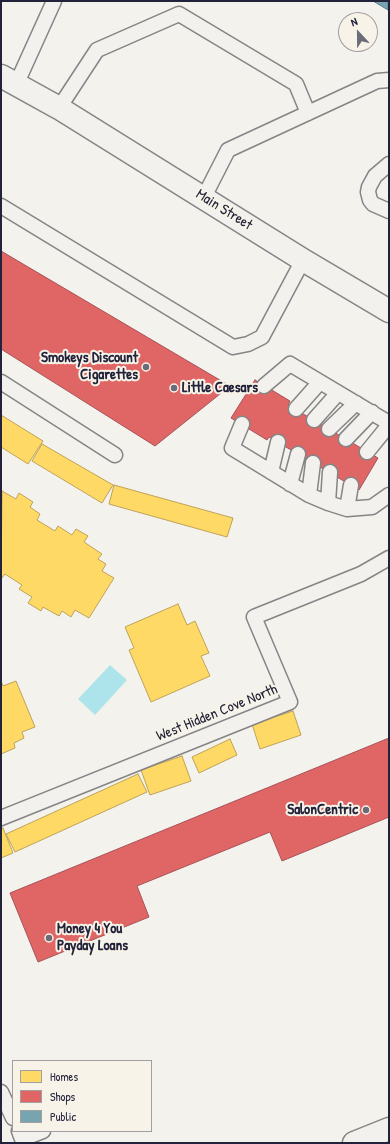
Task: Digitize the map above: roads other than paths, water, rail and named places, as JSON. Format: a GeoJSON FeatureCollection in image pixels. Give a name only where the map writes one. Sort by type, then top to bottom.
{"type":"FeatureCollection","features":[{"type":"Feature","properties":{"kind":"main road","name":"Main Street"},"geometry":{"type":"LineString","coordinates":[[9,80],[59,108],[303,260],[389,311]]}},
{"type":"Feature","properties":{"kind":"main road"},"geometry":{"type":"LineString","coordinates":[[354,1143],[389,1129]]}},
{"type":"Feature","properties":{"kind":"lane"},"geometry":{"type":"LineString","coordinates":[[9,80],[54,1]]}},
{"type":"Feature","properties":{"kind":"lane"},"geometry":{"type":"LineString","coordinates":[[59,108],[97,50],[179,14],[296,84],[308,113]]}},
{"type":"Feature","properties":{"kind":"lane"},"geometry":{"type":"LineString","coordinates":[[204,197],[228,150],[377,81],[389,80]]}},
{"type":"Feature","properties":{"kind":"lane"},"geometry":{"type":"LineString","coordinates":[[389,164],[376,176],[369,187],[368,192],[370,200],[373,204],[389,211]]}},
{"type":"Feature","properties":{"kind":"lane"},"geometry":{"type":"LineString","coordinates":[[1,206],[233,347],[248,344],[262,337],[303,260]]}},
{"type":"Feature","properties":{"kind":"lane"},"geometry":{"type":"LineString","coordinates":[[264,386],[290,364],[372,412],[389,424],[367,452]]}},
{"type":"Feature","properties":{"kind":"lane"},"geometry":{"type":"LineString","coordinates":[[1,382],[115,455]]}},
{"type":"Feature","properties":{"kind":"lane"},"geometry":{"type":"LineString","coordinates":[[296,409],[320,382]]}},
{"type":"Feature","properties":{"kind":"lane"},"geometry":{"type":"LineString","coordinates":[[314,420],[338,393]]}},
{"type":"Feature","properties":{"kind":"lane"},"geometry":{"type":"LineString","coordinates":[[329,429],[356,403]]}},
{"type":"Feature","properties":{"kind":"lane"},"geometry":{"type":"LineString","coordinates":[[346,439],[372,412]]}},
{"type":"Feature","properties":{"kind":"lane"},"geometry":{"type":"LineString","coordinates":[[242,424],[232,448],[309,495],[328,503],[347,508],[372,507],[389,495]]}},
{"type":"Feature","properties":{"kind":"lane"},"geometry":{"type":"LineString","coordinates":[[271,472],[278,442]]}},
{"type":"Feature","properties":{"kind":"lane"},"geometry":{"type":"LineString","coordinates":[[290,484],[298,454]]}},
{"type":"Feature","properties":{"kind":"lane"},"geometry":{"type":"LineString","coordinates":[[309,495],[313,463]]}},
{"type":"Feature","properties":{"kind":"lane"},"geometry":{"type":"LineString","coordinates":[[328,503],[330,472]]}},
{"type":"Feature","properties":{"kind":"lane"},"geometry":{"type":"LineString","coordinates":[[347,508],[350,485]]}},
{"type":"Feature","properties":{"kind":"lane","name":"West Hidden Cove North"},"geometry":{"type":"LineString","coordinates":[[1,818],[290,702],[254,617],[361,574],[389,558]]}},
{"type":"Feature","properties":{"kind":"lane"},"geometry":{"type":"LineString","coordinates":[[1,1092],[12,1116]]}},
{"type":"Feature","properties":{"kind":"lane"},"geometry":{"type":"LineString","coordinates":[[22,1138],[40,1132]]}},
{"type":"Feature","properties":{"kind":"water"},"geometry":{"type":"Polygon","coordinates":[[[110,665],[127,680],[95,715],[78,699],[110,665]]]}},
{"type":"Feature","properties":{"kind":"place","name":"Smokeys Discount Cigarettes"},"geometry":{"type":"Point","coordinates":[146,367]}},
{"type":"Feature","properties":{"kind":"place","name":"Little Caesars"},"geometry":{"type":"Point","coordinates":[174,388]}},
{"type":"Feature","properties":{"kind":"place","name":"SalonCentric"},"geometry":{"type":"Point","coordinates":[366,810]}},
{"type":"Feature","properties":{"kind":"place","name":"Money 4 You Payday Loans"},"geometry":{"type":"Point","coordinates":[49,938]}}]}
